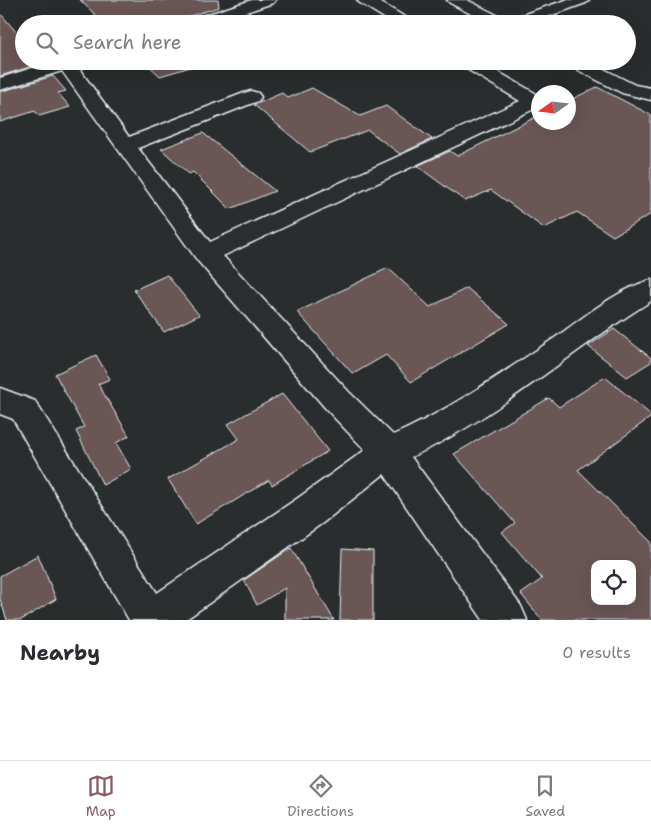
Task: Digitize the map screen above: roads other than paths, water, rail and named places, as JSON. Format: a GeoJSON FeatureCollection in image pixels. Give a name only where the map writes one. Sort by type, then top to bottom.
{"type":"FeatureCollection","features":[{"type":"Feature","properties":{"kind":"street"},"geometry":{"type":"LineString","coordinates":[[222,15],[268,0]]}},
{"type":"Feature","properties":{"kind":"street"},"geometry":{"type":"LineString","coordinates":[[365,0],[391,15]]}},
{"type":"Feature","properties":{"kind":"street"},"geometry":{"type":"LineString","coordinates":[[455,0],[485,15]]}},
{"type":"Feature","properties":{"kind":"street"},"geometry":{"type":"LineString","coordinates":[[537,15],[581,0]]}},
{"type":"Feature","properties":{"kind":"street"},"geometry":{"type":"LineString","coordinates":[[3,80],[40,70]]}},
{"type":"Feature","properties":{"kind":"street"},"geometry":{"type":"LineString","coordinates":[[75,70],[125,146],[206,254],[338,401],[388,452],[507,620]]}},
{"type":"Feature","properties":{"kind":"street"},"geometry":{"type":"LineString","coordinates":[[206,254],[434,149],[531,101],[528,97],[482,70]]}},
{"type":"Feature","properties":{"kind":"street"},"geometry":{"type":"LineString","coordinates":[[591,70],[623,87],[651,94]]}},
{"type":"Feature","properties":{"kind":"street"},"geometry":{"type":"LineString","coordinates":[[125,146],[251,97]]}},
{"type":"Feature","properties":{"kind":"street"},"geometry":{"type":"LineString","coordinates":[[0,401],[24,410],[151,620],[311,510],[388,452],[438,428],[533,368],[608,314],[651,289]]}}]}
